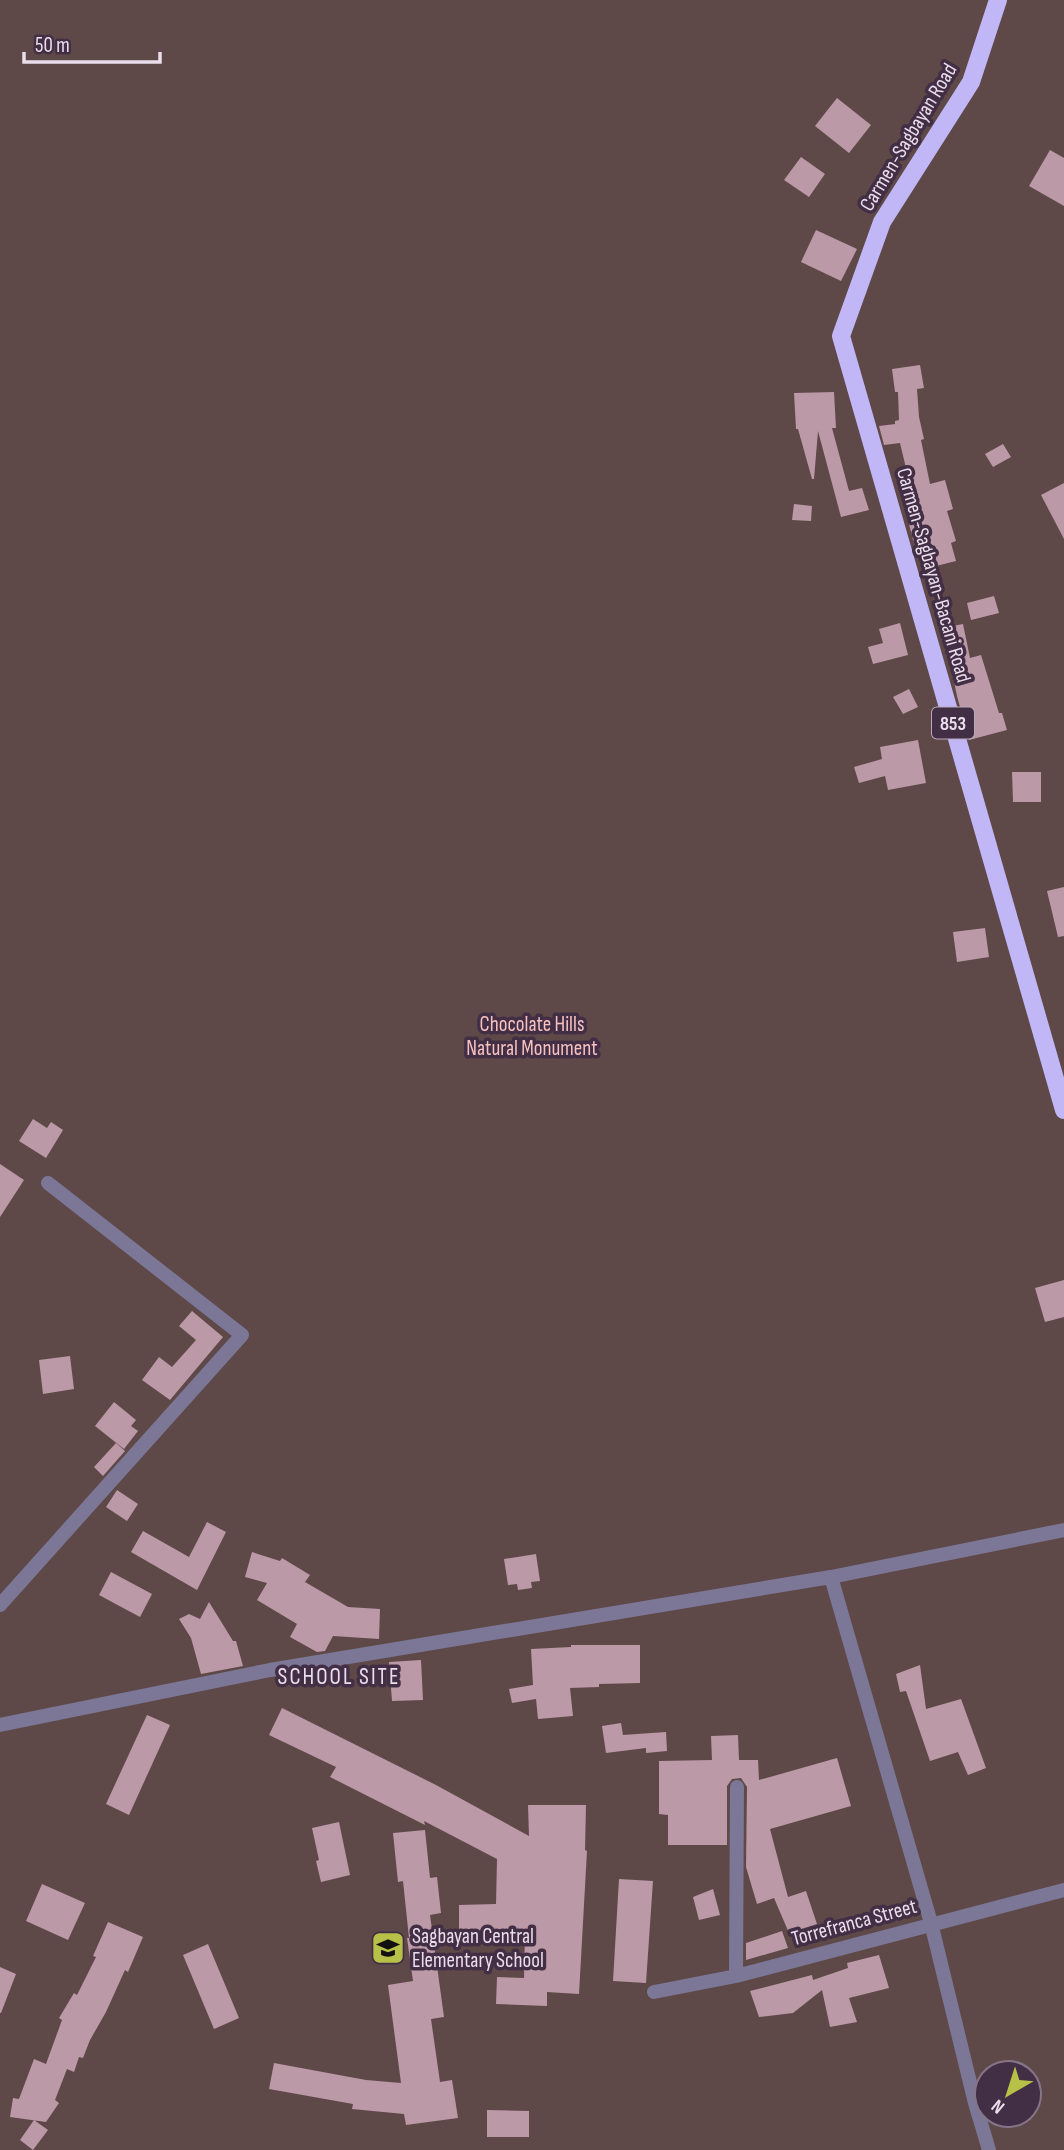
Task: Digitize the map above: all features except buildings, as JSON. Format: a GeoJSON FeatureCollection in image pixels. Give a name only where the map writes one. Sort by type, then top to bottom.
{"type":"FeatureCollection","features":[{"type":"Feature","properties":{"kind":"main road","name":"Carmen-Sagbayan Road"},"geometry":{"type":"LineString","coordinates":[[841,336],[882,222],[971,82],[998,0]]}},
{"type":"Feature","properties":{"kind":"main road","name":"Carmen-Sagbayan-Bacani Road"},"geometry":{"type":"LineString","coordinates":[[841,336],[1064,1110]]}},
{"type":"Feature","properties":{"kind":"street"},"geometry":{"type":"LineString","coordinates":[[0,1605],[242,1335],[48,1183]]}},
{"type":"Feature","properties":{"kind":"street"},"geometry":{"type":"LineString","coordinates":[[0,1725],[270,1670],[831,1577],[1064,1530]]}},
{"type":"Feature","properties":{"kind":"street"},"geometry":{"type":"LineString","coordinates":[[831,1577],[931,1923],[989,2150]]}},
{"type":"Feature","properties":{"kind":"street"},"geometry":{"type":"LineString","coordinates":[[736,1976],[737,1787]]}},
{"type":"Feature","properties":{"kind":"street","name":"Torrefranca Street"},"geometry":{"type":"LineString","coordinates":[[654,1992],[736,1976],[1064,1890]]}},
{"type":"Feature","properties":{"kind":"green space","name":"Chocolate Hills Natural Monument"},"geometry":{"type":"Polygon","coordinates":[[[0,0],[1064,0],[1064,2150],[0,2150],[0,0]]]}},
{"type":"Feature","properties":{"kind":"place","name":"Sagbayan Central Elementary School"},"geometry":{"type":"Point","coordinates":[388,1948]}},
{"type":"Feature","properties":{"kind":"district","name":"SCHOOL SITE"},"geometry":{"type":"Point","coordinates":[339,1676]}}]}
